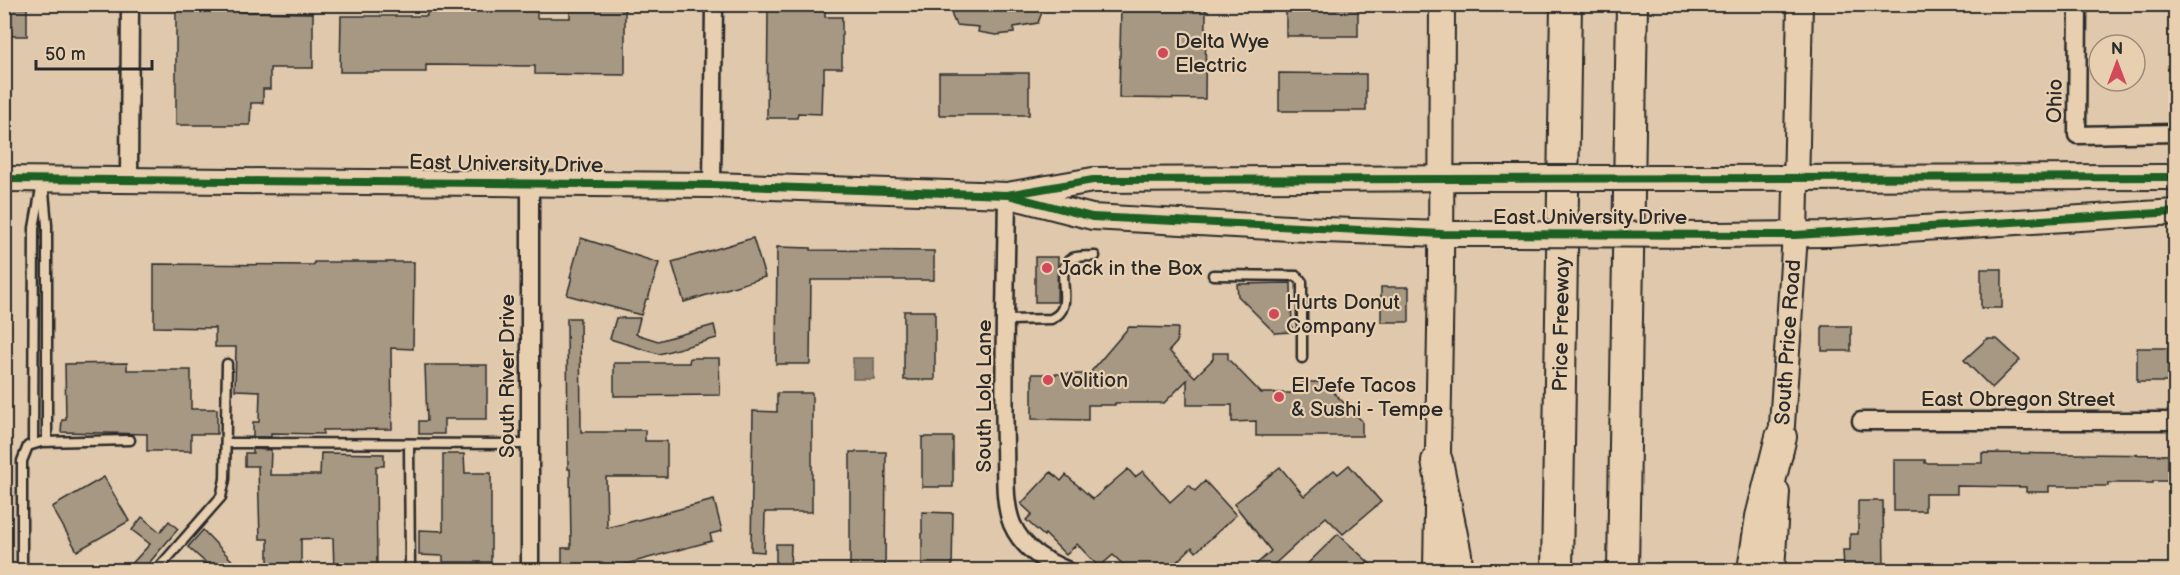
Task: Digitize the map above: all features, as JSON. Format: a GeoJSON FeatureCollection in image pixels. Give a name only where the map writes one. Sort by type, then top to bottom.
{"type":"FeatureCollection","features":[{"type":"Feature","properties":{"kind":"highway","name":"Price Freeway"},"geometry":{"type":"LineString","coordinates":[[1557,570],[1566,4]]}},
{"type":"Feature","properties":{"kind":"highway"},"geometry":{"type":"LineString","coordinates":[[1623,570],[1632,4]]}},
{"type":"Feature","properties":{"kind":"highway"},"geometry":{"type":"LineString","coordinates":[[1753,570],[1761,517],[1781,437]]}},
{"type":"Feature","properties":{"kind":"highway"},"geometry":{"type":"LineString","coordinates":[[1437,461],[1457,570]]}},
{"type":"Feature","properties":{"kind":"main road"},"geometry":{"type":"LineString","coordinates":[[1436,570],[1442,234],[1442,4]]}},
{"type":"Feature","properties":{"kind":"main road","name":"South Price Road"},"geometry":{"type":"LineString","coordinates":[[1772,570],[1795,235],[1800,4]]}},
{"type":"Feature","properties":{"kind":"main road","name":"East University Drive"},"geometry":{"type":"LineString","coordinates":[[4,179],[530,182],[712,185],[1006,195],[1093,180],[2175,177]]}},
{"type":"Feature","properties":{"kind":"main road"},"geometry":{"type":"LineString","coordinates":[[1092,217],[1095,206],[1109,195],[1196,193],[1237,178]]}},
{"type":"Feature","properties":{"kind":"main road","name":"East University Drive"},"geometry":{"type":"LineString","coordinates":[[1006,195],[1092,217],[1482,235],[1795,235],[2175,212]]}},
{"type":"Feature","properties":{"kind":"street"},"geometry":{"type":"LineString","coordinates":[[129,179],[130,4]]}},
{"type":"Feature","properties":{"kind":"street"},"geometry":{"type":"LineString","coordinates":[[712,185],[714,4]]}},
{"type":"Feature","properties":{"kind":"street","name":"Ohio"},"geometry":{"type":"LineString","coordinates":[[2078,4],[2077,135],[2175,133]]}},
{"type":"Feature","properties":{"kind":"street","name":"South River Drive"},"geometry":{"type":"LineString","coordinates":[[530,182],[530,570]]}},
{"type":"Feature","properties":{"kind":"street","name":"South Lola Lane"},"geometry":{"type":"LineString","coordinates":[[1006,195],[1005,439],[1007,499],[1012,524],[1023,542],[1040,558],[1066,570]]}},
{"type":"Feature","properties":{"kind":"street","name":"East Obregon Street"},"geometry":{"type":"LineString","coordinates":[[1861,421],[2175,421]]}},
{"type":"Feature","properties":{"kind":"lane"},"geometry":{"type":"LineString","coordinates":[[43,179],[47,225],[47,441]]}},
{"type":"Feature","properties":{"kind":"lane"},"geometry":{"type":"LineString","coordinates":[[33,443],[34,228],[43,179]]}},
{"type":"Feature","properties":{"kind":"lane"},"geometry":{"type":"LineString","coordinates":[[1006,320],[1051,319],[1057,316],[1064,304],[1066,264],[1072,258],[1095,256]]}},
{"type":"Feature","properties":{"kind":"lane"},"geometry":{"type":"LineString","coordinates":[[1213,275],[1298,276],[1302,282],[1302,358]]}},
{"type":"Feature","properties":{"kind":"lane"},"geometry":{"type":"LineString","coordinates":[[157,570],[221,497],[225,478],[228,364]]}},
{"type":"Feature","properties":{"kind":"lane"},"geometry":{"type":"LineString","coordinates":[[22,570],[22,461],[28,446],[47,441],[130,440]]}},
{"type":"Feature","properties":{"kind":"lane"},"geometry":{"type":"LineString","coordinates":[[226,443],[530,444]]}},
{"type":"Feature","properties":{"kind":"lane"},"geometry":{"type":"LineString","coordinates":[[409,444],[410,570]]}},
{"type":"Feature","properties":{"kind":"shaded area"},"geometry":{"type":"Polygon","coordinates":[[[853,358],[874,358],[874,379],[853,379],[853,358]]]}},
{"type":"Feature","properties":{"kind":"building"},"geometry":{"type":"Polygon","coordinates":[[[176,4],[240,4],[240,12],[313,13],[313,68],[270,68],[270,89],[263,89],[263,103],[251,103],[250,125],[176,125],[176,4]]]}},
{"type":"Feature","properties":{"kind":"building"},"geometry":{"type":"Polygon","coordinates":[[[427,4],[537,4],[537,18],[570,18],[570,4],[625,4],[625,75],[535,74],[535,66],[426,65],[426,72],[340,72],[341,16],[427,16],[427,4]]]}},
{"type":"Feature","properties":{"kind":"building"},"geometry":{"type":"Polygon","coordinates":[[[952,4],[1040,4],[1042,12],[1038,23],[1014,27],[1014,33],[996,35],[978,32],[979,27],[956,25],[952,16],[952,4]]]}},
{"type":"Feature","properties":{"kind":"building","name":"Delta Wye Electric"},"geometry":{"type":"Polygon","coordinates":[[[1132,4],[1194,4],[1194,9],[1206,9],[1205,99],[1119,98],[1121,8],[1132,8],[1132,4]]]}},
{"type":"Feature","properties":{"kind":"building"},"geometry":{"type":"Polygon","coordinates":[[[1286,5],[1358,5],[1358,36],[1286,36],[1286,5]]]}},
{"type":"Feature","properties":{"kind":"building"},"geometry":{"type":"Polygon","coordinates":[[[4,8],[27,8],[27,36],[4,36],[4,8]]]}},
{"type":"Feature","properties":{"kind":"building"},"geometry":{"type":"Polygon","coordinates":[[[768,11],[825,11],[825,17],[842,17],[842,68],[824,68],[821,114],[798,113],[797,118],[767,118],[768,11]]]}},
{"type":"Feature","properties":{"kind":"building"},"geometry":{"type":"Polygon","coordinates":[[[939,73],[1029,73],[1029,115],[939,115],[939,73]]]}},
{"type":"Feature","properties":{"kind":"building"},"geometry":{"type":"Polygon","coordinates":[[[1279,73],[1366,74],[1366,111],[1279,111],[1279,73]]]}},
{"type":"Feature","properties":{"kind":"building"},"geometry":{"type":"Polygon","coordinates":[[[581,238],[659,263],[641,315],[567,295],[581,238]]]}},
{"type":"Feature","properties":{"kind":"building"},"geometry":{"type":"Polygon","coordinates":[[[753,238],[765,277],[684,302],[672,262],[753,238]]]}},
{"type":"Feature","properties":{"kind":"building"},"geometry":{"type":"Polygon","coordinates":[[[777,247],[811,248],[811,250],[934,251],[934,280],[811,280],[810,364],[776,364],[777,247]]]}},
{"type":"Feature","properties":{"kind":"building","name":"Jack in the Box"},"geometry":{"type":"Polygon","coordinates":[[[1035,257],[1058,257],[1057,302],[1035,302],[1035,257]]]}},
{"type":"Feature","properties":{"kind":"building"},"geometry":{"type":"Polygon","coordinates":[[[314,262],[414,262],[413,349],[391,348],[392,429],[323,430],[323,434],[271,433],[271,437],[253,437],[253,422],[259,422],[260,391],[235,390],[236,347],[215,347],[215,328],[154,327],[154,264],[314,265],[314,262]]]}},
{"type":"Feature","properties":{"kind":"building"},"geometry":{"type":"Polygon","coordinates":[[[1981,269],[2002,269],[2002,308],[1981,308],[1981,269]]]}},
{"type":"Feature","properties":{"kind":"building","name":"Hurts Donut Company"},"geometry":{"type":"Polygon","coordinates":[[[1291,283],[1292,332],[1275,333],[1238,296],[1237,284],[1291,283]]]}},
{"type":"Feature","properties":{"kind":"building"},"geometry":{"type":"Polygon","coordinates":[[[1381,287],[1409,287],[1409,322],[1381,322],[1381,287]]]}},
{"type":"Feature","properties":{"kind":"building"},"geometry":{"type":"Polygon","coordinates":[[[904,311],[935,311],[935,380],[904,380],[904,311]]]}},
{"type":"Feature","properties":{"kind":"building"},"geometry":{"type":"Polygon","coordinates":[[[567,318],[580,318],[581,432],[645,430],[645,441],[667,441],[667,477],[606,477],[607,528],[714,500],[722,531],[710,534],[712,541],[607,570],[562,570],[562,548],[571,548],[567,318]]]}},
{"type":"Feature","properties":{"kind":"building"},"geometry":{"type":"Polygon","coordinates":[[[616,318],[640,318],[636,334],[658,341],[714,325],[717,338],[659,354],[610,339],[616,318]]]}},
{"type":"Feature","properties":{"kind":"building"},"geometry":{"type":"Polygon","coordinates":[[[1822,326],[1851,326],[1851,351],[1822,351],[1822,326]]]}},
{"type":"Feature","properties":{"kind":"building"},"geometry":{"type":"Polygon","coordinates":[[[1129,327],[1178,328],[1177,342],[1169,351],[1195,377],[1213,359],[1213,353],[1228,353],[1228,359],[1261,393],[1292,393],[1302,382],[1323,382],[1362,421],[1362,436],[1256,436],[1256,421],[1232,422],[1232,405],[1187,405],[1187,380],[1164,403],[1088,405],[1088,420],[1032,419],[1032,374],[1089,374],[1129,327]]]}},
{"type":"Feature","properties":{"kind":"building"},"geometry":{"type":"Polygon","coordinates":[[[1987,339],[1997,339],[2020,360],[1992,388],[1964,360],[1987,339]]]}},
{"type":"Feature","properties":{"kind":"building"},"geometry":{"type":"Polygon","coordinates":[[[2137,348],[2168,348],[2168,382],[2137,382],[2137,348]]]}},
{"type":"Feature","properties":{"kind":"building"},"geometry":{"type":"Polygon","coordinates":[[[690,358],[719,358],[720,395],[614,396],[614,363],[689,363],[690,358]]]}},
{"type":"Feature","properties":{"kind":"building"},"geometry":{"type":"Polygon","coordinates":[[[127,363],[127,370],[191,370],[191,409],[217,409],[217,434],[191,434],[191,451],[147,451],[147,434],[61,432],[62,420],[66,420],[65,364],[127,363]]]}},
{"type":"Feature","properties":{"kind":"building"},"geometry":{"type":"Polygon","coordinates":[[[425,365],[487,365],[487,419],[444,419],[444,434],[419,434],[419,421],[427,421],[425,365]]]}},
{"type":"Feature","properties":{"kind":"building"},"geometry":{"type":"Polygon","coordinates":[[[777,393],[812,393],[812,512],[765,512],[764,552],[751,551],[753,411],[777,412],[777,393]]]}},
{"type":"Feature","properties":{"kind":"building"},"geometry":{"type":"Polygon","coordinates":[[[922,437],[953,437],[953,487],[922,487],[922,437]]]}},
{"type":"Feature","properties":{"kind":"building"},"geometry":{"type":"Polygon","coordinates":[[[253,449],[271,450],[270,475],[320,475],[321,453],[384,454],[384,466],[376,466],[377,570],[334,570],[333,538],[301,539],[301,570],[268,570],[268,539],[260,539],[258,466],[245,466],[245,453],[253,453],[253,449]]]}},
{"type":"Feature","properties":{"kind":"building"},"geometry":{"type":"Polygon","coordinates":[[[850,452],[886,452],[885,570],[850,570],[850,452]]]}},
{"type":"Feature","properties":{"kind":"building"},"geometry":{"type":"Polygon","coordinates":[[[1982,453],[2175,455],[2175,481],[2108,483],[2108,486],[2049,486],[2049,492],[2026,492],[2026,487],[1957,486],[1957,494],[1925,494],[1925,511],[1894,511],[1894,460],[1925,460],[1925,463],[1982,463],[1982,453]]]}},
{"type":"Feature","properties":{"kind":"building"},"geometry":{"type":"Polygon","coordinates":[[[443,454],[464,454],[465,473],[491,473],[491,562],[443,562],[443,556],[419,555],[419,530],[443,531],[443,454]]]}},
{"type":"Feature","properties":{"kind":"building"},"geometry":{"type":"Polygon","coordinates":[[[1349,465],[1381,502],[1343,534],[1326,517],[1268,570],[1250,570],[1271,551],[1234,504],[1280,467],[1304,496],[1334,470],[1338,474],[1349,465]]]}},
{"type":"Feature","properties":{"kind":"building"},"geometry":{"type":"Polygon","coordinates":[[[1128,469],[1135,477],[1143,471],[1170,502],[1189,485],[1195,491],[1205,481],[1236,515],[1196,552],[1192,547],[1168,570],[1129,570],[1113,555],[1099,567],[1077,544],[1066,555],[1045,534],[1044,536],[1026,520],[1032,514],[1021,504],[1051,472],[1061,481],[1066,475],[1093,499],[1128,469]]]}},
{"type":"Feature","properties":{"kind":"building"},"geometry":{"type":"Polygon","coordinates":[[[104,477],[129,521],[77,551],[52,507],[104,477]]]}},
{"type":"Feature","properties":{"kind":"building"},"geometry":{"type":"Polygon","coordinates":[[[1858,501],[1883,501],[1884,570],[1844,570],[1843,550],[1850,550],[1850,534],[1858,534],[1858,501]]]}},
{"type":"Feature","properties":{"kind":"building"},"geometry":{"type":"Polygon","coordinates":[[[922,512],[953,513],[952,570],[922,570],[922,512]]]}},
{"type":"Feature","properties":{"kind":"building"},"geometry":{"type":"Polygon","coordinates":[[[142,517],[160,532],[169,521],[178,529],[143,570],[126,570],[150,544],[132,530],[142,517]]]}},
{"type":"Feature","properties":{"kind":"building"},"geometry":{"type":"Polygon","coordinates":[[[203,530],[241,570],[198,570],[206,563],[188,547],[203,530]]]}},
{"type":"Feature","properties":{"kind":"building"},"geometry":{"type":"Polygon","coordinates":[[[1338,534],[1377,570],[1301,570],[1338,534]]]}},
{"type":"Feature","properties":{"kind":"building"},"geometry":{"type":"Polygon","coordinates":[[[776,544],[791,544],[790,570],[776,570],[776,544]]]}},
{"type":"Feature","properties":{"kind":"cycle path"},"geometry":{"type":"LineString","coordinates":[[4,179],[712,185],[1007,195],[1093,180],[2176,177]]}},
{"type":"Feature","properties":{"kind":"cycle path"},"geometry":{"type":"LineString","coordinates":[[1012,196],[1092,217],[1442,234],[1795,235],[2176,212]]}},
{"type":"Feature","properties":{"kind":"place","name":"Delta Wye Electric"},"geometry":{"type":"Point","coordinates":[1163,53]}},
{"type":"Feature","properties":{"kind":"place","name":"Jack in the Box"},"geometry":{"type":"Point","coordinates":[1047,268]}},
{"type":"Feature","properties":{"kind":"place","name":"Hurts Donut Company"},"geometry":{"type":"Point","coordinates":[1274,314]}},
{"type":"Feature","properties":{"kind":"place","name":"Volition"},"geometry":{"type":"Point","coordinates":[1048,380]}},
{"type":"Feature","properties":{"kind":"place","name":"El Jefe Tacos & Sushi - Tempe"},"geometry":{"type":"Point","coordinates":[1279,397]}}]}
